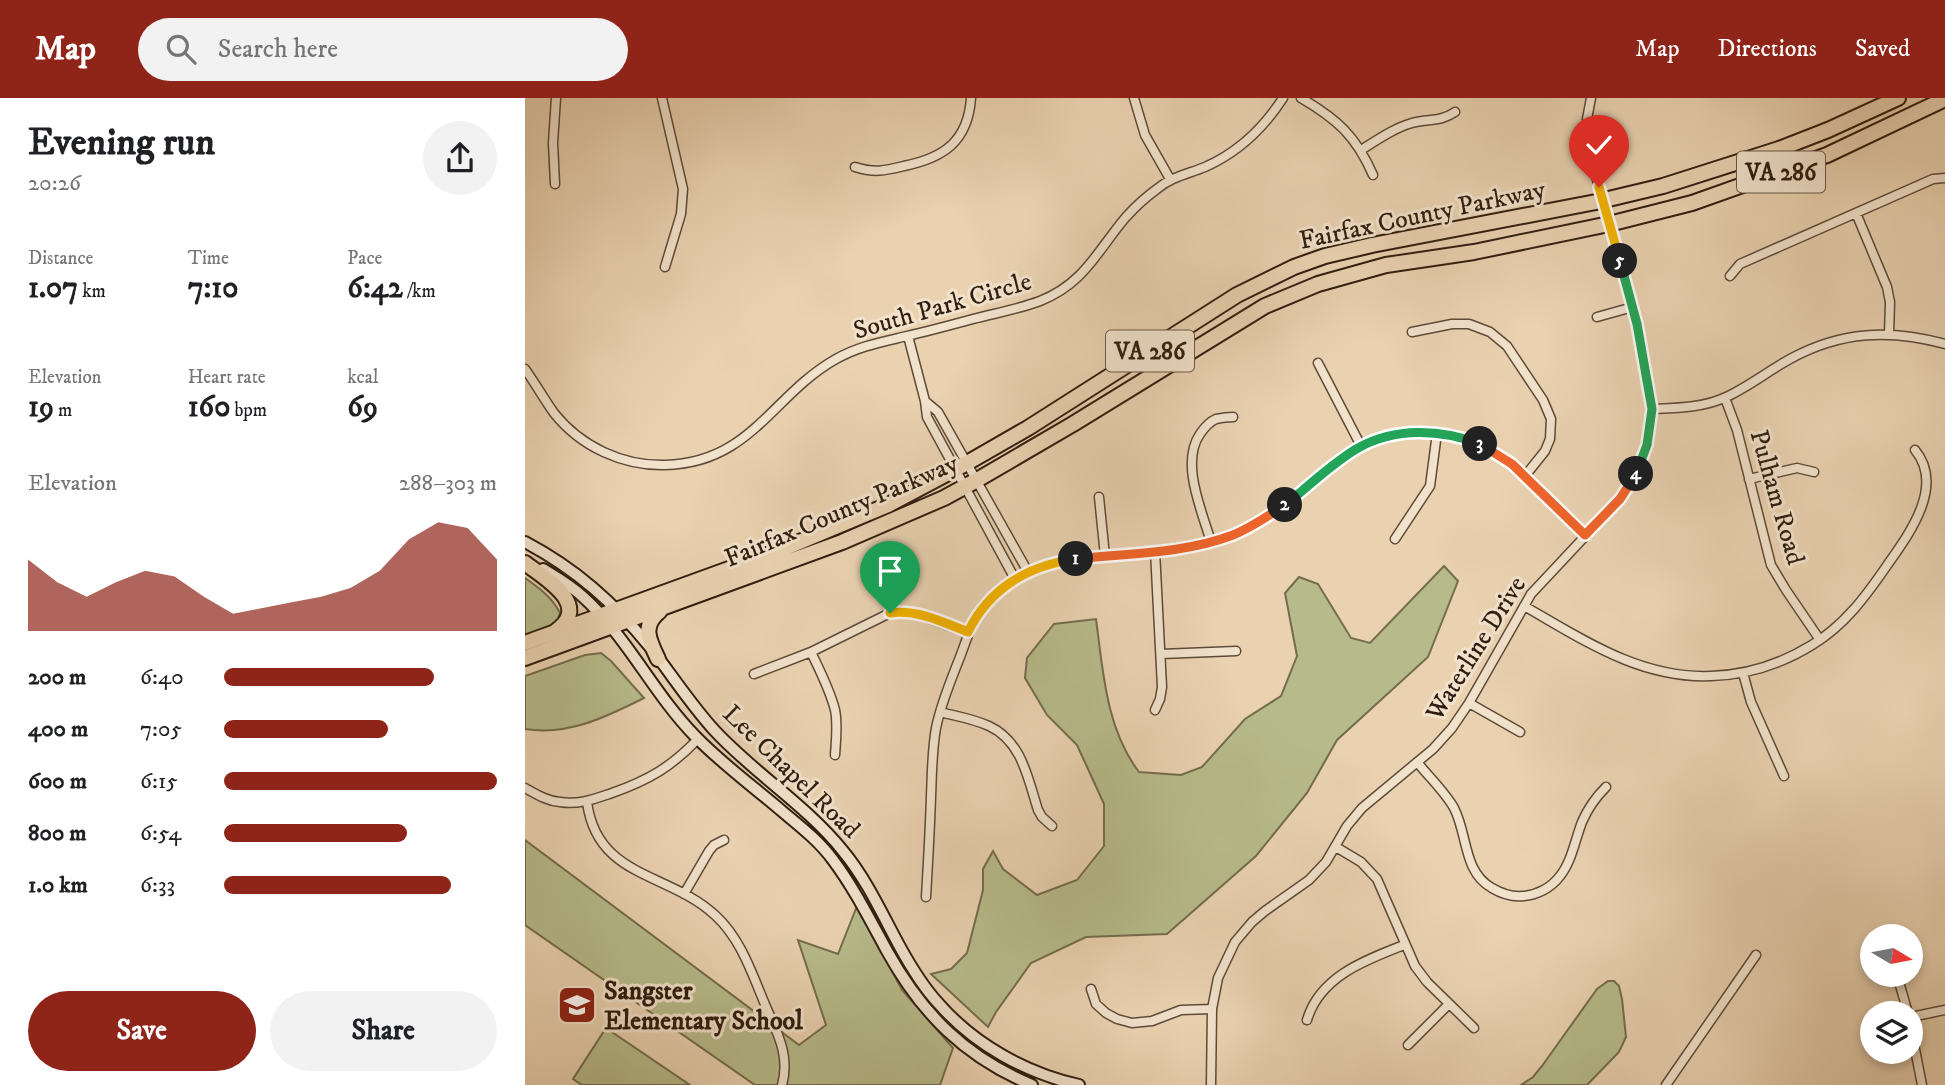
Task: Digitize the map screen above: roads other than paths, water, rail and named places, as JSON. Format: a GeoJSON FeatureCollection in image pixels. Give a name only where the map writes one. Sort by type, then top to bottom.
{"type":"FeatureCollection","features":[{"type":"Feature","properties":{"kind":"highway","name":"Fairfax County Parkway"},"geometry":{"type":"LineString","coordinates":[[525,658],[606,621],[888,505],[961,466],[1111,376],[1237,295],[1294,267],[1325,256],[1372,245],[1603,201],[1663,186],[1828,130],[1898,98]]}},
{"type":"Feature","properties":{"kind":"highway","name":"Fairfax County Parkway"},"geometry":{"type":"LineString","coordinates":[[622,615],[669,605],[842,542],[971,484],[1265,306],[1318,284],[1386,265],[1473,252],[1609,224],[1692,203],[1788,170],[1854,143],[1945,99]]}},
{"type":"Feature","properties":{"kind":"highway"},"geometry":{"type":"LineString","coordinates":[[525,561],[561,591],[569,605],[567,620],[553,633]]}},
{"type":"Feature","properties":{"kind":"highway"},"geometry":{"type":"LineString","coordinates":[[658,659],[649,640],[648,627],[653,617],[669,605]]}},
{"type":"Feature","properties":{"kind":"highway","name":"Fairfax County Parkway"},"geometry":{"type":"LineString","coordinates":[[525,643],[553,633],[606,621]]}},
{"type":"Feature","properties":{"kind":"main road","name":"Lee Chapel Road"},"geometry":{"type":"LineString","coordinates":[[525,542],[571,569],[622,615],[715,730],[833,838],[870,890],[899,945],[927,989],[958,1023],[1007,1058],[1035,1071],[1079,1085]]}},
{"type":"Feature","properties":{"kind":"main road","name":"Lee Chapel Road"},"geometry":{"type":"LineString","coordinates":[[525,561],[562,580],[581,595],[606,621],[681,722],[830,856],[858,897],[903,978],[936,1021],[982,1059],[1032,1085]]}},
{"type":"Feature","properties":{"kind":"main road"},"geometry":{"type":"LineString","coordinates":[[858,897],[870,890]]}},
{"type":"Feature","properties":{"kind":"street"},"geometry":{"type":"LineString","coordinates":[[555,184],[553,143],[556,98]]}},
{"type":"Feature","properties":{"kind":"street"},"geometry":{"type":"LineString","coordinates":[[662,98],[683,189],[681,214],[666,267]]}},
{"type":"Feature","properties":{"kind":"street"},"geometry":{"type":"LineString","coordinates":[[855,167],[879,172],[922,163],[937,156],[953,144],[962,132],[968,119],[971,98]]}},
{"type":"Feature","properties":{"kind":"street"},"geometry":{"type":"LineString","coordinates":[[1134,98],[1145,135],[1170,179]]}},
{"type":"Feature","properties":{"kind":"street","name":"South Park Circle"},"geometry":{"type":"LineString","coordinates":[[525,369],[554,412],[580,438],[600,451],[621,459],[667,465],[687,463],[723,452],[749,435],[803,383],[834,360],[854,350],[1026,306],[1059,292],[1087,270],[1128,216],[1170,179],[1209,165],[1233,152],[1263,126],[1283,98]]}},
{"type":"Feature","properties":{"kind":"street"},"geometry":{"type":"LineString","coordinates":[[1301,98],[1334,120],[1354,140],[1373,175]]}},
{"type":"Feature","properties":{"kind":"street","name":"Waterline Drive"},"geometry":{"type":"LineString","coordinates":[[1211,1085],[1212,1009],[1215,988],[1222,968],[1241,935],[1265,911],[1309,880],[1326,862],[1347,826],[1362,808],[1447,734],[1469,703],[1531,594],[1620,499],[1635,477],[1647,445],[1652,409],[1633,307],[1588,144],[1587,119],[1591,98]]}},
{"type":"Feature","properties":{"kind":"street"},"geometry":{"type":"LineString","coordinates":[[1361,150],[1404,125],[1417,121],[1441,120],[1455,112]]}},
{"type":"Feature","properties":{"kind":"street"},"geometry":{"type":"LineString","coordinates":[[1730,276],[1740,264],[1933,180],[1945,178]]}},
{"type":"Feature","properties":{"kind":"street"},"geometry":{"type":"LineString","coordinates":[[1856,214],[1887,287],[1890,302],[1889,334]]}},
{"type":"Feature","properties":{"kind":"street"},"geometry":{"type":"LineString","coordinates":[[1597,317],[1633,307]]}},
{"type":"Feature","properties":{"kind":"street"},"geometry":{"type":"LineString","coordinates":[[1412,332],[1452,324],[1469,324],[1490,332],[1507,346],[1543,400],[1551,419],[1548,447],[1525,476]]}},
{"type":"Feature","properties":{"kind":"street"},"geometry":{"type":"LineString","coordinates":[[1652,409],[1692,406],[1725,398],[1792,358],[1817,346],[1851,337],[1889,334],[1945,344]]}},
{"type":"Feature","properties":{"kind":"street"},"geometry":{"type":"LineString","coordinates":[[908,336],[927,417],[1028,572]]}},
{"type":"Feature","properties":{"kind":"street"},"geometry":{"type":"LineString","coordinates":[[1318,362],[1361,446]]}},
{"type":"Feature","properties":{"kind":"street","name":"Pulham Road"},"geometry":{"type":"LineString","coordinates":[[1725,398],[1737,430],[1772,565],[1781,583],[1820,640]]}},
{"type":"Feature","properties":{"kind":"street"},"geometry":{"type":"LineString","coordinates":[[925,401],[938,412],[1015,579]]}},
{"type":"Feature","properties":{"kind":"street"},"geometry":{"type":"LineString","coordinates":[[1211,542],[1192,474],[1191,453],[1198,437],[1210,422],[1233,416]]}},
{"type":"Feature","properties":{"kind":"street"},"geometry":{"type":"LineString","coordinates":[[926,897],[933,752],[940,712],[968,632],[985,604],[1015,579],[1056,562],[1191,547],[1236,534],[1265,518],[1361,446],[1403,433],[1437,433],[1480,444],[1525,476],[1585,535]]}},
{"type":"Feature","properties":{"kind":"street"},"geometry":{"type":"LineString","coordinates":[[1395,539],[1430,486],[1437,433]]}},
{"type":"Feature","properties":{"kind":"street"},"geometry":{"type":"LineString","coordinates":[[1524,606],[1603,651],[1646,668],[1693,676],[1710,676],[1743,673],[1775,664],[1820,640],[1843,622],[1859,604],[1918,520],[1925,501],[1927,479],[1922,459],[1915,450]]}},
{"type":"Feature","properties":{"kind":"street"},"geometry":{"type":"LineString","coordinates":[[1749,480],[1797,468],[1814,472]]}},
{"type":"Feature","properties":{"kind":"street"},"geometry":{"type":"LineString","coordinates":[[1099,497],[1105,556]]}},
{"type":"Feature","properties":{"kind":"street"},"geometry":{"type":"LineString","coordinates":[[1155,551],[1161,654],[1161,693],[1155,710]]}},
{"type":"Feature","properties":{"kind":"street"},"geometry":{"type":"LineString","coordinates":[[754,674],[811,652],[881,616],[897,612],[918,614],[968,632]]}},
{"type":"Feature","properties":{"kind":"street"},"geometry":{"type":"LineString","coordinates":[[1161,654],[1236,651]]}},
{"type":"Feature","properties":{"kind":"street"},"geometry":{"type":"LineString","coordinates":[[811,652],[835,710],[835,755]]}},
{"type":"Feature","properties":{"kind":"street"},"geometry":{"type":"LineString","coordinates":[[1743,673],[1751,702],[1784,776]]}},
{"type":"Feature","properties":{"kind":"street"},"geometry":{"type":"LineString","coordinates":[[1469,703],[1521,732]]}},
{"type":"Feature","properties":{"kind":"street"},"geometry":{"type":"LineString","coordinates":[[940,712],[988,726],[1008,740],[1022,760],[1038,810],[1052,826]]}},
{"type":"Feature","properties":{"kind":"street"},"geometry":{"type":"LineString","coordinates":[[525,788],[554,801],[587,802],[658,774],[698,739]]}},
{"type":"Feature","properties":{"kind":"street"},"geometry":{"type":"LineString","coordinates":[[1417,762],[1455,811],[1471,863],[1480,878],[1499,892],[1515,896],[1539,892],[1559,877],[1568,862],[1586,814],[1606,786]]}},
{"type":"Feature","properties":{"kind":"street"},"geometry":{"type":"LineString","coordinates":[[587,802],[594,831],[607,850],[624,863],[703,905],[726,926],[742,950],[784,1050],[782,1085]]}},
{"type":"Feature","properties":{"kind":"street"},"geometry":{"type":"LineString","coordinates":[[684,894],[709,851],[724,840]]}},
{"type":"Feature","properties":{"kind":"street"},"geometry":{"type":"LineString","coordinates":[[1336,847],[1361,862],[1377,878],[1404,945],[1419,972],[1448,1004],[1475,1028]]}},
{"type":"Feature","properties":{"kind":"street"},"geometry":{"type":"LineString","coordinates":[[1307,1020],[1314,1001],[1344,972],[1360,962],[1404,945]]}},
{"type":"Feature","properties":{"kind":"street"},"geometry":{"type":"LineString","coordinates":[[1666,1085],[1756,955]]}},
{"type":"Feature","properties":{"kind":"street"},"geometry":{"type":"LineString","coordinates":[[1091,989],[1096,1004],[1106,1013],[1132,1023],[1152,1021],[1181,1010],[1212,1009]]}},
{"type":"Feature","properties":{"kind":"street"},"geometry":{"type":"LineString","coordinates":[[1408,1045],[1448,1004]]}},
{"type":"Feature","properties":{"kind":"street"},"geometry":{"type":"LineString","coordinates":[[1923,1013],[1945,1010]]}},
{"type":"Feature","properties":{"kind":"street"},"geometry":{"type":"LineString","coordinates":[[1918,1064],[1922,1085]]}},
{"type":"Feature","properties":{"kind":"place","name":"Sangster Elementary School"},"geometry":{"type":"Point","coordinates":[577,1005]}}]}
